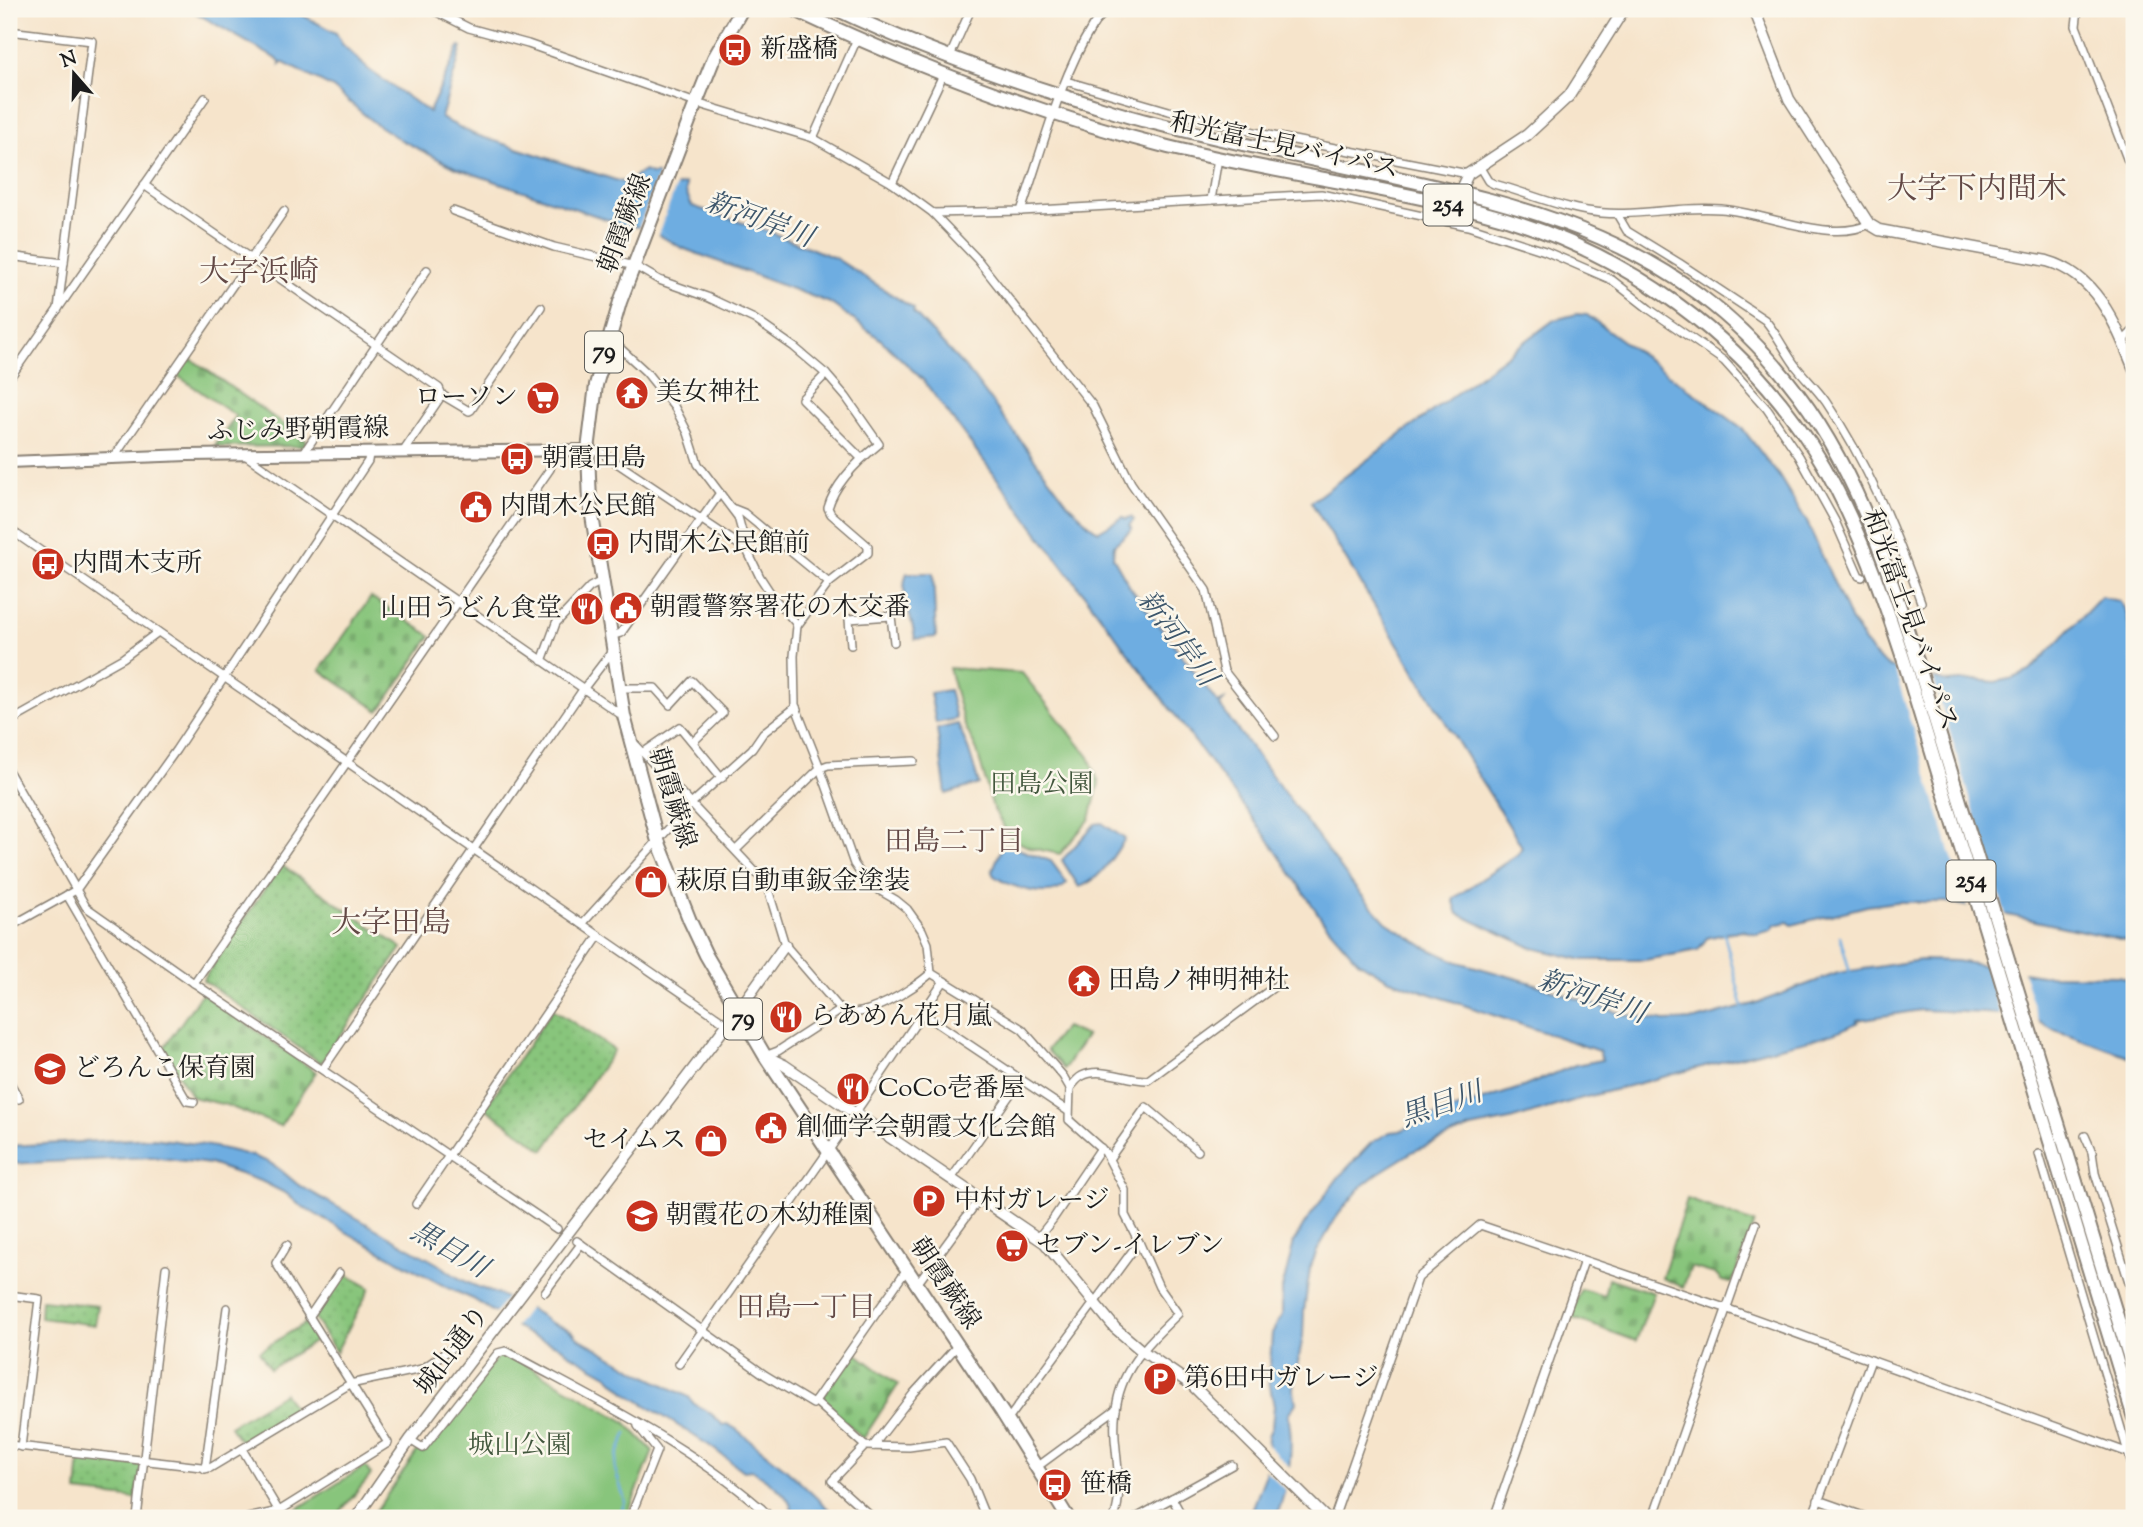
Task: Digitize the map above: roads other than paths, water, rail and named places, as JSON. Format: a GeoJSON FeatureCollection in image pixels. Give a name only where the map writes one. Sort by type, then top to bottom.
{"type":"FeatureCollection","features":[{"type":"Feature","properties":{"kind":"main road","name":"朝霞蕨線"},"geometry":{"type":"LineString","coordinates":[[742,9],[714,58],[608,338],[596,385],[589,450],[590,503],[624,716],[657,838],[690,921],[738,1010],[765,1056],[958,1345],[1068,1518]]}},
{"type":"Feature","properties":{"kind":"main road","name":"和光富士見バイパス"},"geometry":{"type":"LineString","coordinates":[[793,9],[943,75],[1055,114],[1167,146],[1457,206],[1529,227],[1613,263],[1680,305],[1714,332],[1745,362],[1795,422],[1832,482],[1866,554],[1905,664],[2134,1418]]}},
{"type":"Feature","properties":{"kind":"main road","name":"和光富士見バイパス"},"geometry":{"type":"LineString","coordinates":[[836,9],[862,14],[950,56],[1005,78],[1141,120],[1460,191],[1556,219],[1635,253],[1672,275],[1707,301],[1760,349],[1806,404],[1830,440],[1879,544],[2134,1372]]}},
{"type":"Feature","properties":{"kind":"main road","name":"ふじみ野朝霞線"},"geometry":{"type":"LineString","coordinates":[[9,462],[114,457],[589,450]]}},
{"type":"Feature","properties":{"kind":"street"},"geometry":{"type":"LineString","coordinates":[[431,9],[469,28],[528,44],[695,108],[813,138],[892,183],[933,212],[986,270],[1093,406],[1131,483],[1206,590],[1224,671],[1275,736]]}},
{"type":"Feature","properties":{"kind":"street"},"geometry":{"type":"LineString","coordinates":[[448,18],[449,9]]}},
{"type":"Feature","properties":{"kind":"street"},"geometry":{"type":"LineString","coordinates":[[950,56],[971,9]]}},
{"type":"Feature","properties":{"kind":"street"},"geometry":{"type":"LineString","coordinates":[[1021,211],[1066,80],[1093,25],[1104,11],[1113,9]]}},
{"type":"Feature","properties":{"kind":"street"},"geometry":{"type":"LineString","coordinates":[[1457,206],[1468,174],[1527,135],[1569,96],[1623,9]]}},
{"type":"Feature","properties":{"kind":"street"},"geometry":{"type":"LineString","coordinates":[[1754,9],[1789,99],[1869,224],[1879,230],[2063,266],[2092,288],[2123,341],[2134,369]]}},
{"type":"Feature","properties":{"kind":"street"},"geometry":{"type":"LineString","coordinates":[[2078,9],[2076,26],[2128,162],[2134,169]]}},
{"type":"Feature","properties":{"kind":"street"},"geometry":{"type":"LineString","coordinates":[[9,31],[92,41],[58,309]]}},
{"type":"Feature","properties":{"kind":"street"},"geometry":{"type":"LineString","coordinates":[[813,138],[856,38]]}},
{"type":"Feature","properties":{"kind":"street"},"geometry":{"type":"LineString","coordinates":[[892,183],[943,75]]}},
{"type":"Feature","properties":{"kind":"street"},"geometry":{"type":"LineString","coordinates":[[1066,80],[1169,111],[1263,134],[1468,174]]}},
{"type":"Feature","properties":{"kind":"street"},"geometry":{"type":"LineString","coordinates":[[9,379],[205,98]]}},
{"type":"Feature","properties":{"kind":"street"},"geometry":{"type":"LineString","coordinates":[[1211,200],[1219,158]]}},
{"type":"Feature","properties":{"kind":"street"},"geometry":{"type":"LineString","coordinates":[[1479,166],[1494,184],[1573,208],[1617,214],[1682,208],[1724,209],[1812,228],[1859,229],[1869,224]]}},
{"type":"Feature","properties":{"kind":"street"},"geometry":{"type":"LineString","coordinates":[[144,185],[439,388],[442,395],[469,411],[541,307]]}},
{"type":"Feature","properties":{"kind":"street"},"geometry":{"type":"LineString","coordinates":[[933,212],[1021,211],[1310,193],[1331,195],[1468,226],[1545,251],[1612,280],[1648,309],[1724,361],[1751,389],[1786,436],[1835,520],[1858,576],[1862,577]]}},
{"type":"Feature","properties":{"kind":"street"},"geometry":{"type":"LineString","coordinates":[[114,457],[284,211]]}},
{"type":"Feature","properties":{"kind":"street"},"geometry":{"type":"LineString","coordinates":[[453,211],[554,247],[637,262],[659,279],[754,319],[826,374],[879,444],[861,458],[837,490],[828,508],[831,514],[868,546],[869,553],[829,583],[797,626],[794,656],[796,707],[855,864],[863,877],[872,886],[896,900],[922,930],[928,944],[932,973],[1023,1029],[1063,1076],[1069,1088],[1069,1120],[1101,1147],[1109,1159],[1125,1190],[1125,1215],[1159,1287],[1178,1314],[1141,1350],[1122,1381],[1115,1409],[1119,1498],[1114,1518]]}},
{"type":"Feature","properties":{"kind":"street"},"geometry":{"type":"LineString","coordinates":[[1617,214],[1627,231],[1679,262],[1765,320],[1776,332],[1786,352],[1825,401],[1860,457],[1906,560],[1921,602]]}},
{"type":"Feature","properties":{"kind":"street"},"geometry":{"type":"LineString","coordinates":[[9,256],[64,263]]}},
{"type":"Feature","properties":{"kind":"street"},"geometry":{"type":"LineString","coordinates":[[302,454],[427,270]]}},
{"type":"Feature","properties":{"kind":"street"},"geometry":{"type":"LineString","coordinates":[[2123,341],[2134,330]]}},
{"type":"Feature","properties":{"kind":"street"},"geometry":{"type":"LineString","coordinates":[[608,338],[627,353],[665,394],[684,425],[698,464],[734,509],[747,550],[773,597],[797,626]]}},
{"type":"Feature","properties":{"kind":"street"},"geometry":{"type":"LineString","coordinates":[[826,374],[802,399],[861,458]]}},
{"type":"Feature","properties":{"kind":"street"},"geometry":{"type":"LineString","coordinates":[[402,453],[442,395]]}},
{"type":"Feature","properties":{"kind":"street"},"geometry":{"type":"LineString","coordinates":[[194,983],[550,469],[555,449]]}},
{"type":"Feature","properties":{"kind":"street"},"geometry":{"type":"LineString","coordinates":[[589,450],[599,451],[747,550]]}},
{"type":"Feature","properties":{"kind":"street"},"geometry":{"type":"LineString","coordinates":[[9,927],[76,890],[176,750],[332,517],[368,461],[369,454]]}},
{"type":"Feature","properties":{"kind":"street"},"geometry":{"type":"LineString","coordinates":[[245,455],[457,604],[624,716]]}},
{"type":"Feature","properties":{"kind":"street"},"geometry":{"type":"LineString","coordinates":[[611,636],[621,633],[720,493]]}},
{"type":"Feature","properties":{"kind":"street"},"geometry":{"type":"LineString","coordinates":[[734,509],[744,513],[829,583]]}},
{"type":"Feature","properties":{"kind":"street"},"geometry":{"type":"LineString","coordinates":[[9,529],[727,1024]]}},
{"type":"Feature","properties":{"kind":"street"},"geometry":{"type":"LineString","coordinates":[[1897,564],[1906,560]]}},
{"type":"Feature","properties":{"kind":"street"},"geometry":{"type":"LineString","coordinates":[[542,661],[556,623],[590,587],[602,581]]}},
{"type":"Feature","properties":{"kind":"street"},"geometry":{"type":"LineString","coordinates":[[852,645],[849,619],[891,616],[894,642]]}},
{"type":"Feature","properties":{"kind":"street"},"geometry":{"type":"LineString","coordinates":[[9,722],[123,658],[158,632]]}},
{"type":"Feature","properties":{"kind":"street"},"geometry":{"type":"LineString","coordinates":[[323,1069],[584,688],[613,650]]}},
{"type":"Feature","properties":{"kind":"street"},"geometry":{"type":"LineString","coordinates":[[620,688],[655,688],[670,705],[692,681],[723,713],[693,742]]}},
{"type":"Feature","properties":{"kind":"street"},"geometry":{"type":"LineString","coordinates":[[582,924],[653,846],[657,838],[752,749],[763,733],[796,707]]}},
{"type":"Feature","properties":{"kind":"street"},"geometry":{"type":"LineString","coordinates":[[644,752],[680,727],[722,778]]}},
{"type":"Feature","properties":{"kind":"street"},"geometry":{"type":"LineString","coordinates":[[629,738],[760,877],[768,890],[785,945],[841,1010],[854,1014],[877,1006],[900,995],[932,973]]}},
{"type":"Feature","properties":{"kind":"street"},"geometry":{"type":"LineString","coordinates":[[736,850],[820,768],[828,765],[914,761]]}},
{"type":"Feature","properties":{"kind":"street"},"geometry":{"type":"LineString","coordinates":[[9,772],[86,907],[557,1229]]}},
{"type":"Feature","properties":{"kind":"street"},"geometry":{"type":"LineString","coordinates":[[67,895],[187,1101],[194,1102]]}},
{"type":"Feature","properties":{"kind":"street"},"geometry":{"type":"LineString","coordinates":[[416,1205],[598,937]]}},
{"type":"Feature","properties":{"kind":"street","name":"城山通り"},"geometry":{"type":"LineString","coordinates":[[356,1518],[411,1440],[785,945]]}},
{"type":"Feature","properties":{"kind":"street"},"geometry":{"type":"LineString","coordinates":[[680,1364],[944,981]]}},
{"type":"Feature","properties":{"kind":"street"},"geometry":{"type":"LineString","coordinates":[[1069,1088],[1082,1076],[1100,1073],[1133,1080],[1148,1080],[1278,984]]}},
{"type":"Feature","properties":{"kind":"street"},"geometry":{"type":"LineString","coordinates":[[765,1056],[778,1051],[841,1010]]}},
{"type":"Feature","properties":{"kind":"street"},"geometry":{"type":"LineString","coordinates":[[922,1013],[1068,1111]]}},
{"type":"Feature","properties":{"kind":"street"},"geometry":{"type":"LineString","coordinates":[[765,1056],[784,1065],[1038,1238],[1051,1249],[1115,1328],[1141,1350],[1192,1385],[1326,1518]]}},
{"type":"Feature","properties":{"kind":"street"},"geometry":{"type":"LineString","coordinates":[[951,1178],[1021,1079]]}},
{"type":"Feature","properties":{"kind":"street"},"geometry":{"type":"LineString","coordinates":[[9,1081],[19,1099]]}},
{"type":"Feature","properties":{"kind":"street"},"geometry":{"type":"LineString","coordinates":[[1109,1159],[1146,1107],[1198,1151]]}},
{"type":"Feature","properties":{"kind":"street"},"geometry":{"type":"LineString","coordinates":[[2085,1136],[2134,1298]]}},
{"type":"Feature","properties":{"kind":"street"},"geometry":{"type":"LineString","coordinates":[[1038,1238],[1101,1147]]}},
{"type":"Feature","properties":{"kind":"street"},"geometry":{"type":"LineString","coordinates":[[2039,1154],[2134,1472]]}},
{"type":"Feature","properties":{"kind":"street"},"geometry":{"type":"LineString","coordinates":[[917,1284],[980,1198]]}},
{"type":"Feature","properties":{"kind":"street"},"geometry":{"type":"LineString","coordinates":[[1653,1518],[1756,1224]]}},
{"type":"Feature","properties":{"kind":"street"},"geometry":{"type":"LineString","coordinates":[[1334,1518],[1418,1278],[1480,1225],[1728,1309],[2129,1453]]}},
{"type":"Feature","properties":{"kind":"street"},"geometry":{"type":"LineString","coordinates":[[1007,1421],[1139,1242]]}},
{"type":"Feature","properties":{"kind":"street"},"geometry":{"type":"LineString","coordinates":[[545,1292],[579,1243],[775,1381],[813,1404],[907,1269]]}},
{"type":"Feature","properties":{"kind":"street"},"geometry":{"type":"LineString","coordinates":[[248,1518],[281,1515],[388,1443],[276,1263],[287,1245]]}},
{"type":"Feature","properties":{"kind":"street"},"geometry":{"type":"LineString","coordinates":[[1494,1518],[1584,1261]]}},
{"type":"Feature","properties":{"kind":"street"},"geometry":{"type":"LineString","coordinates":[[137,1518],[166,1268]]}},
{"type":"Feature","properties":{"kind":"street"},"geometry":{"type":"LineString","coordinates":[[309,1317],[339,1273]]}},
{"type":"Feature","properties":{"kind":"street"},"geometry":{"type":"LineString","coordinates":[[9,1295],[39,1299],[21,1447]]}},
{"type":"Feature","properties":{"kind":"street"},"geometry":{"type":"LineString","coordinates":[[205,1469],[227,1308]]}},
{"type":"Feature","properties":{"kind":"street"},"geometry":{"type":"LineString","coordinates":[[873,1518],[832,1481],[869,1446],[958,1345]]}},
{"type":"Feature","properties":{"kind":"street"},"geometry":{"type":"LineString","coordinates":[[9,1445],[205,1469],[350,1384],[422,1369],[452,1348]]}},
{"type":"Feature","properties":{"kind":"street"},"geometry":{"type":"LineString","coordinates":[[411,1440],[422,1448],[498,1353],[506,1351],[683,1450],[772,1518]]}},
{"type":"Feature","properties":{"kind":"street"},"geometry":{"type":"LineString","coordinates":[[1812,1518],[1871,1360]]}},
{"type":"Feature","properties":{"kind":"street"},"geometry":{"type":"LineString","coordinates":[[815,1401],[869,1446],[909,1447],[946,1442],[970,1479],[985,1516],[991,1518]]}},
{"type":"Feature","properties":{"kind":"street"},"geometry":{"type":"LineString","coordinates":[[1037,1467],[1115,1409]]}},
{"type":"Feature","properties":{"kind":"street"},"geometry":{"type":"LineString","coordinates":[[630,1518],[657,1450],[636,1423]]}},
{"type":"Feature","properties":{"kind":"street"},"geometry":{"type":"LineString","coordinates":[[242,1449],[281,1515]]}},
{"type":"Feature","properties":{"kind":"street"},"geometry":{"type":"LineString","coordinates":[[1136,1518],[1232,1465]]}},
{"type":"Feature","properties":{"kind":"street"},"geometry":{"type":"LineString","coordinates":[[1172,1498],[1183,1518]]}},
{"type":"Feature","properties":{"kind":"street"},"geometry":{"type":"LineString","coordinates":[[1818,1500],[1869,1518]]}},
{"type":"Feature","properties":{"kind":"street"},"geometry":{"type":"LineString","coordinates":[[752,1518],[761,1508]]}},
{"type":"Feature","properties":{"kind":"water"},"geometry":{"type":"Polygon","coordinates":[[[189,9],[291,9],[336,33],[342,44],[369,70],[429,112],[460,46],[462,47],[441,118],[473,134],[628,184],[636,175],[645,171],[662,174],[677,186],[686,184],[686,192],[692,206],[770,232],[835,258],[914,309],[913,312],[970,373],[1069,505],[1087,523],[1099,531],[1123,517],[1131,517],[1134,520],[1129,525],[1132,529],[1114,545],[1113,557],[1130,587],[1218,703],[1224,700],[1220,706],[1357,890],[1386,922],[1425,947],[1458,962],[1529,982],[1622,1014],[1665,1021],[1696,1020],[1754,1004],[1838,973],[1921,960],[1956,961],[2041,975],[2119,976],[2134,980],[2134,1058],[2055,1030],[2036,1019],[2003,1014],[1921,1010],[1857,1020],[1858,1022],[1848,1027],[1804,1042],[1471,1128],[1414,1151],[1362,1186],[1337,1216],[1317,1251],[1310,1268],[1303,1336],[1293,1388],[1296,1403],[1288,1415],[1291,1440],[1284,1493],[1276,1518],[1249,1518],[1265,1476],[1268,1436],[1274,1406],[1269,1381],[1272,1333],[1282,1315],[1282,1289],[1294,1242],[1338,1178],[1371,1143],[1390,1132],[1400,1131],[1437,1115],[1523,1087],[1575,1065],[1602,1060],[1599,1051],[1390,980],[1358,961],[1323,921],[1268,839],[923,380],[880,339],[830,303],[682,248],[649,230],[626,226],[456,168],[399,139],[373,122],[333,88],[282,62],[280,65],[280,61],[189,9]]]}},
{"type":"Feature","properties":{"kind":"water"},"geometry":{"type":"Polygon","coordinates":[[[1577,314],[1587,315],[1742,428],[1779,476],[1807,522],[1851,621],[1873,654],[1889,667],[1948,682],[1995,682],[2014,678],[2030,671],[2101,597],[2119,601],[2126,611],[2134,648],[2134,942],[1947,902],[1896,902],[1867,906],[1792,925],[1788,922],[1757,934],[1741,930],[1707,938],[1698,950],[1645,960],[1583,960],[1533,948],[1458,914],[1453,899],[1518,854],[1522,847],[1311,502],[1554,320],[1577,314]]]}},
{"type":"Feature","properties":{"kind":"water"},"geometry":{"type":"Polygon","coordinates":[[[907,573],[933,573],[936,637],[915,639],[904,589],[907,573]]]}},
{"type":"Feature","properties":{"kind":"water"},"geometry":{"type":"Polygon","coordinates":[[[949,690],[956,719],[936,723],[930,693],[949,690]]]}},
{"type":"Feature","properties":{"kind":"water"},"geometry":{"type":"Polygon","coordinates":[[[958,724],[979,784],[946,794],[937,729],[958,724]]]}},
{"type":"Feature","properties":{"kind":"water"},"geometry":{"type":"Polygon","coordinates":[[[1102,823],[1125,839],[1100,873],[1079,887],[1062,860],[1095,824],[1102,823]]]}},
{"type":"Feature","properties":{"kind":"water"},"geometry":{"type":"Polygon","coordinates":[[[1007,845],[1051,861],[1067,883],[1052,891],[1031,891],[994,876],[992,872],[1002,847],[1007,845]]]}},
{"type":"Feature","properties":{"kind":"water"},"geometry":{"type":"Polygon","coordinates":[[[153,1138],[224,1149],[270,1163],[297,1184],[459,1278],[530,1309],[644,1375],[689,1397],[695,1405],[710,1413],[723,1425],[727,1424],[736,1429],[786,1469],[838,1518],[806,1518],[792,1511],[787,1498],[770,1483],[752,1470],[743,1471],[710,1446],[625,1392],[609,1376],[561,1347],[528,1334],[473,1299],[360,1240],[263,1182],[210,1164],[151,1157],[9,1164],[9,1146],[153,1138]]]}},
{"type":"Feature","properties":{"kind":"waterway"},"geometry":{"type":"LineString","coordinates":[[1724,933],[1743,1008]]}},
{"type":"Feature","properties":{"kind":"waterway"},"geometry":{"type":"LineString","coordinates":[[1840,936],[1850,973]]}},
{"type":"Feature","properties":{"kind":"waterway"},"geometry":{"type":"LineString","coordinates":[[619,1518],[625,1501],[615,1469],[617,1456],[627,1433]]}},
{"type":"Feature","properties":{"kind":"tunnel"},"geometry":{"type":"LineString","coordinates":[[1862,577],[1897,564]]}},
{"type":"Feature","properties":{"kind":"place","name":"新盛橋"},"geometry":{"type":"Point","coordinates":[735,50]}},
{"type":"Feature","properties":{"kind":"place","name":"美女神社"},"geometry":{"type":"Point","coordinates":[632,393]}},
{"type":"Feature","properties":{"kind":"place","name":"ローソン"},"geometry":{"type":"Point","coordinates":[543,398]}},
{"type":"Feature","properties":{"kind":"place","name":"朝霞田島"},"geometry":{"type":"Point","coordinates":[517,459]}},
{"type":"Feature","properties":{"kind":"place","name":"内間木公民館"},"geometry":{"type":"Point","coordinates":[476,507]}},
{"type":"Feature","properties":{"kind":"place","name":"内間木公民館前"},"geometry":{"type":"Point","coordinates":[603,544]}},
{"type":"Feature","properties":{"kind":"place","name":"内間木支所"},"geometry":{"type":"Point","coordinates":[48,564]}},
{"type":"Feature","properties":{"kind":"place","name":"朝霞警察署花の木交番"},"geometry":{"type":"Point","coordinates":[626,608]}},
{"type":"Feature","properties":{"kind":"place","name":"山田うどん食堂"},"geometry":{"type":"Point","coordinates":[587,609]}},
{"type":"Feature","properties":{"kind":"place","name":"萩原自動車鈑金塗装"},"geometry":{"type":"Point","coordinates":[651,882]}},
{"type":"Feature","properties":{"kind":"place","name":"田島ノ神明神社"},"geometry":{"type":"Point","coordinates":[1084,981]}},
{"type":"Feature","properties":{"kind":"place","name":"らあめん花月嵐"},"geometry":{"type":"Point","coordinates":[786,1017]}},
{"type":"Feature","properties":{"kind":"place","name":"どろんこ保育園"},"geometry":{"type":"Point","coordinates":[50,1069]}},
{"type":"Feature","properties":{"kind":"place","name":"CoCo壱番屋"},"geometry":{"type":"Point","coordinates":[853,1089]}},
{"type":"Feature","properties":{"kind":"place","name":"創価学会朝霞文化会館"},"geometry":{"type":"Point","coordinates":[771,1128]}},
{"type":"Feature","properties":{"kind":"place","name":"セイムス"},"geometry":{"type":"Point","coordinates":[711,1141]}},
{"type":"Feature","properties":{"kind":"place","name":"中村ガレージ"},"geometry":{"type":"Point","coordinates":[929,1201]}},
{"type":"Feature","properties":{"kind":"place","name":"朝霞花の木幼稚園"},"geometry":{"type":"Point","coordinates":[642,1216]}},
{"type":"Feature","properties":{"kind":"place","name":"セブン-イレブン"},"geometry":{"type":"Point","coordinates":[1012,1246]}},
{"type":"Feature","properties":{"kind":"place","name":"第6田中ガレージ"},"geometry":{"type":"Point","coordinates":[1160,1379]}},
{"type":"Feature","properties":{"kind":"place","name":"笹橋"},"geometry":{"type":"Point","coordinates":[1055,1485]}},
{"type":"Feature","properties":{"kind":"district","name":"大字下内間木"},"geometry":{"type":"Point","coordinates":[1977,190]}},
{"type":"Feature","properties":{"kind":"district","name":"大字浜崎"},"geometry":{"type":"Point","coordinates":[259,273]}},
{"type":"Feature","properties":{"kind":"district","name":"田島二丁目"},"geometry":{"type":"Point","coordinates":[954,843]}},
{"type":"Feature","properties":{"kind":"district","name":"大字田島"},"geometry":{"type":"Point","coordinates":[391,924]}},
{"type":"Feature","properties":{"kind":"district","name":"田島一丁目"},"geometry":{"type":"Point","coordinates":[806,1309]}},
{"type":"Feature","properties":{"kind":"water label","name":"新河岸川"},"geometry":{"type":"Point","coordinates":[759,221]}},
{"type":"Feature","properties":{"kind":"water label","name":"新河岸川"},"geometry":{"type":"Point","coordinates":[1176,639]}},
{"type":"Feature","properties":{"kind":"water label","name":"新河岸川"},"geometry":{"type":"Point","coordinates":[1592,998]}},
{"type":"Feature","properties":{"kind":"water label","name":"黒目川"},"geometry":{"type":"Point","coordinates":[1442,1106]}},
{"type":"Feature","properties":{"kind":"water label","name":"黒目川"},"geometry":{"type":"Point","coordinates":[449,1251]}},
{"type":"Feature","properties":{"kind":"park label","name":"田島公園"},"geometry":{"type":"Point","coordinates":[1042,785]}},
{"type":"Feature","properties":{"kind":"park label","name":"城山公園"},"geometry":{"type":"Point","coordinates":[520,1446]}}]}
